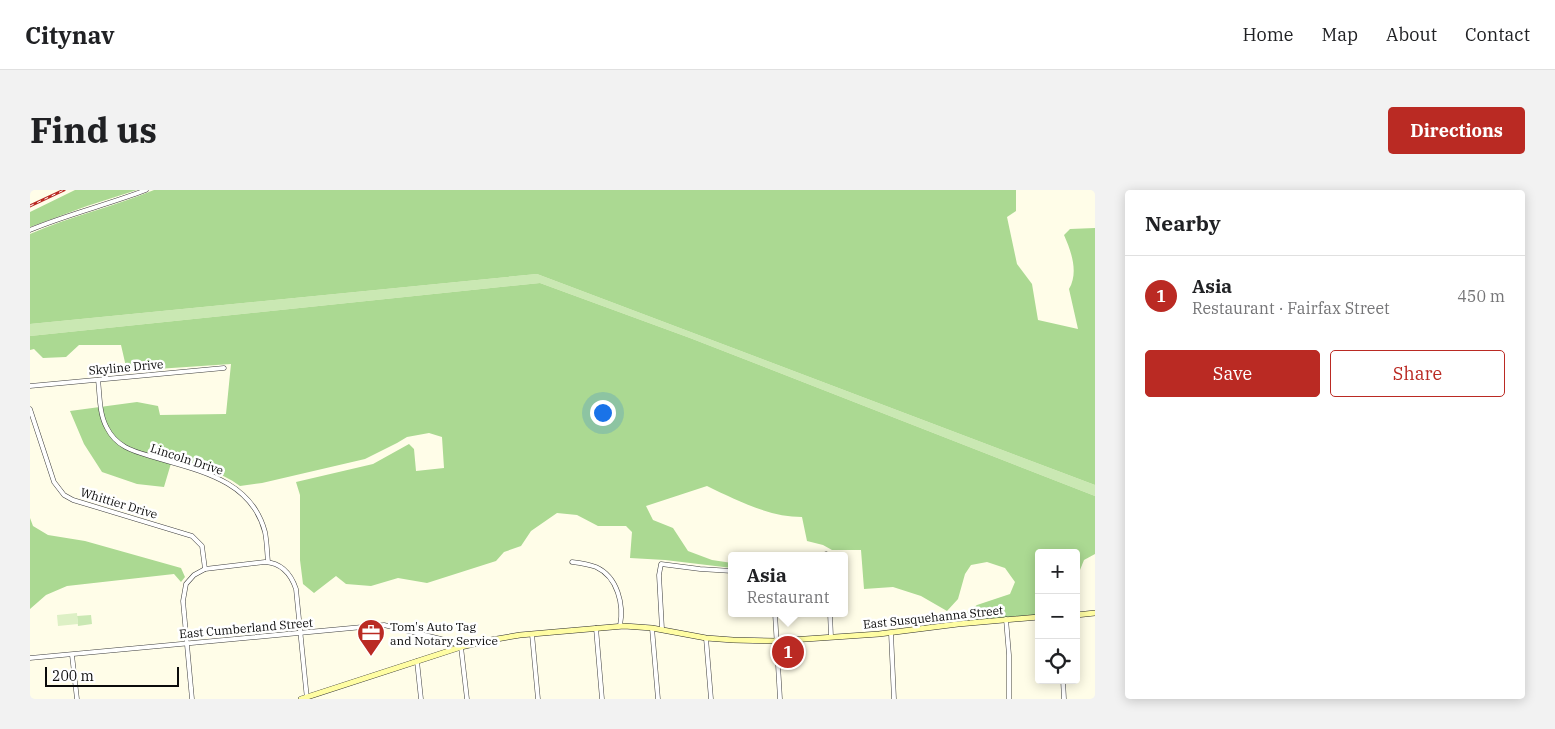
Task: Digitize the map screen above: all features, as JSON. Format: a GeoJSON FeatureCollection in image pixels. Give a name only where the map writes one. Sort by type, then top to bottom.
{"type":"FeatureCollection","features":[{"type":"Feature","properties":{"kind":"main road"},"geometry":{"type":"LineString","coordinates":[[1080,615],[1095,614]]}},
{"type":"Feature","properties":{"kind":"main road","name":"East Susquehanna Street"},"geometry":{"type":"LineString","coordinates":[[305,698],[461,647],[532,634],[620,626],[662,629],[706,638],[776,640],[891,633],[1035,617]]}},
{"type":"Feature","properties":{"kind":"street"},"geometry":{"type":"LineString","coordinates":[[30,230],[72,213],[146,190]]}},
{"type":"Feature","properties":{"kind":"street","name":"Skyline Drive"},"geometry":{"type":"LineString","coordinates":[[30,386],[224,368]]}},
{"type":"Feature","properties":{"kind":"street","name":"Lincoln Drive"},"geometry":{"type":"LineString","coordinates":[[98,380],[104,421],[114,439],[132,451],[207,473],[232,486],[246,498],[261,522],[266,540],[268,562]]}},
{"type":"Feature","properties":{"kind":"street","name":"Whittier Drive"},"geometry":{"type":"LineString","coordinates":[[30,409],[54,482],[64,495],[73,500],[192,536],[204,550],[204,569]]}},
{"type":"Feature","properties":{"kind":"street"},"geometry":{"type":"LineString","coordinates":[[192,699],[186,644],[184,589],[194,574],[204,569],[268,562],[282,568],[294,583],[297,595],[305,698]]}},
{"type":"Feature","properties":{"kind":"street"},"geometry":{"type":"LineString","coordinates":[[572,562],[597,568],[609,578],[619,596],[622,612],[620,626]]}},
{"type":"Feature","properties":{"kind":"street"},"geometry":{"type":"LineString","coordinates":[[662,629],[659,574],[661,564],[700,569],[728,570]]}},
{"type":"Feature","properties":{"kind":"street"},"geometry":{"type":"LineString","coordinates":[[775,617],[780,699]]}},
{"type":"Feature","properties":{"kind":"street"},"geometry":{"type":"LineString","coordinates":[[830,617],[831,637]]}},
{"type":"Feature","properties":{"kind":"street"},"geometry":{"type":"LineString","coordinates":[[1006,619],[1009,655],[1009,699]]}},
{"type":"Feature","properties":{"kind":"street","name":"East Cumberland Street"},"geometry":{"type":"LineString","coordinates":[[30,658],[388,625],[449,641],[461,647]]}},
{"type":"Feature","properties":{"kind":"street"},"geometry":{"type":"LineString","coordinates":[[596,628],[602,699]]}},
{"type":"Feature","properties":{"kind":"street"},"geometry":{"type":"LineString","coordinates":[[652,628],[658,699]]}},
{"type":"Feature","properties":{"kind":"street"},"geometry":{"type":"LineString","coordinates":[[891,633],[894,699]]}},
{"type":"Feature","properties":{"kind":"street"},"geometry":{"type":"LineString","coordinates":[[532,634],[538,699]]}},
{"type":"Feature","properties":{"kind":"street"},"geometry":{"type":"LineString","coordinates":[[706,638],[711,699]]}},
{"type":"Feature","properties":{"kind":"street"},"geometry":{"type":"LineString","coordinates":[[461,647],[467,699]]}},
{"type":"Feature","properties":{"kind":"street"},"geometry":{"type":"LineString","coordinates":[[72,655],[77,699]]}},
{"type":"Feature","properties":{"kind":"street"},"geometry":{"type":"LineString","coordinates":[[417,661],[421,699]]}},
{"type":"Feature","properties":{"kind":"street"},"geometry":{"type":"LineString","coordinates":[[1063,684],[1064,699]]}},
{"type":"Feature","properties":{"kind":"green space"},"geometry":{"type":"Polygon","coordinates":[[[75,190],[137,190],[30,227],[30,212],[75,190]]]}},
{"type":"Feature","properties":{"kind":"green space"},"geometry":{"type":"Polygon","coordinates":[[[154,190],[1016,190],[1016,211],[1007,217],[1017,264],[1032,284],[1038,320],[1078,329],[1069,289],[1073,276],[1073,262],[1064,235],[1070,229],[1095,228],[1095,485],[537,274],[30,324],[30,234],[154,190]]]}},
{"type":"Feature","properties":{"kind":"green space"},"geometry":{"type":"Polygon","coordinates":[[[537,274],[1095,485],[1095,496],[690,338],[540,283],[30,336],[30,324],[537,274]]]}},
{"type":"Feature","properties":{"kind":"green space"},"geometry":{"type":"Polygon","coordinates":[[[540,283],[690,338],[1095,496],[1095,554],[1084,560],[1080,570],[1080,549],[1035,549],[1035,617],[958,624],[964,614],[977,605],[1010,594],[1015,582],[1005,568],[987,562],[971,565],[965,574],[958,599],[947,611],[921,596],[893,587],[864,589],[861,550],[832,550],[823,545],[807,541],[802,517],[765,511],[707,486],[646,506],[653,520],[673,528],[688,551],[712,560],[728,562],[728,568],[630,558],[632,532],[626,526],[598,526],[577,515],[557,513],[531,531],[521,546],[504,552],[496,561],[427,583],[398,578],[371,586],[346,584],[336,576],[314,593],[303,584],[300,560],[300,495],[296,482],[373,464],[409,444],[414,449],[416,471],[444,468],[442,437],[429,433],[407,437],[365,459],[262,483],[240,486],[216,473],[172,460],[164,487],[137,484],[102,472],[84,444],[70,411],[137,402],[158,406],[160,415],[226,414],[231,364],[127,371],[121,345],[79,345],[66,357],[43,358],[34,349],[30,350],[30,336],[540,283]]]}},
{"type":"Feature","properties":{"kind":"green space"},"geometry":{"type":"Polygon","coordinates":[[[30,518],[33,526],[48,535],[85,541],[181,568],[185,577],[181,582],[174,574],[67,586],[46,595],[30,609],[30,518]]]}},
{"type":"Feature","properties":{"kind":"green space"},"geometry":{"type":"Polygon","coordinates":[[[77,613],[78,624],[58,626],[57,615],[77,613]]]}},
{"type":"Feature","properties":{"kind":"green space"},"geometry":{"type":"Polygon","coordinates":[[[91,615],[92,624],[78,626],[77,616],[91,615]]]}},
{"type":"Feature","properties":{"kind":"railway"},"geometry":{"type":"LineString","coordinates":[[30,206],[64,190]]}},
{"type":"Feature","properties":{"kind":"place","name":"Asia"},"geometry":{"type":"Point","coordinates":[788,652]}},
{"type":"Feature","properties":{"kind":"place","name":"Tom's Auto Tag and Notary Service"},"geometry":{"type":"Point","coordinates":[371,657]}}]}
